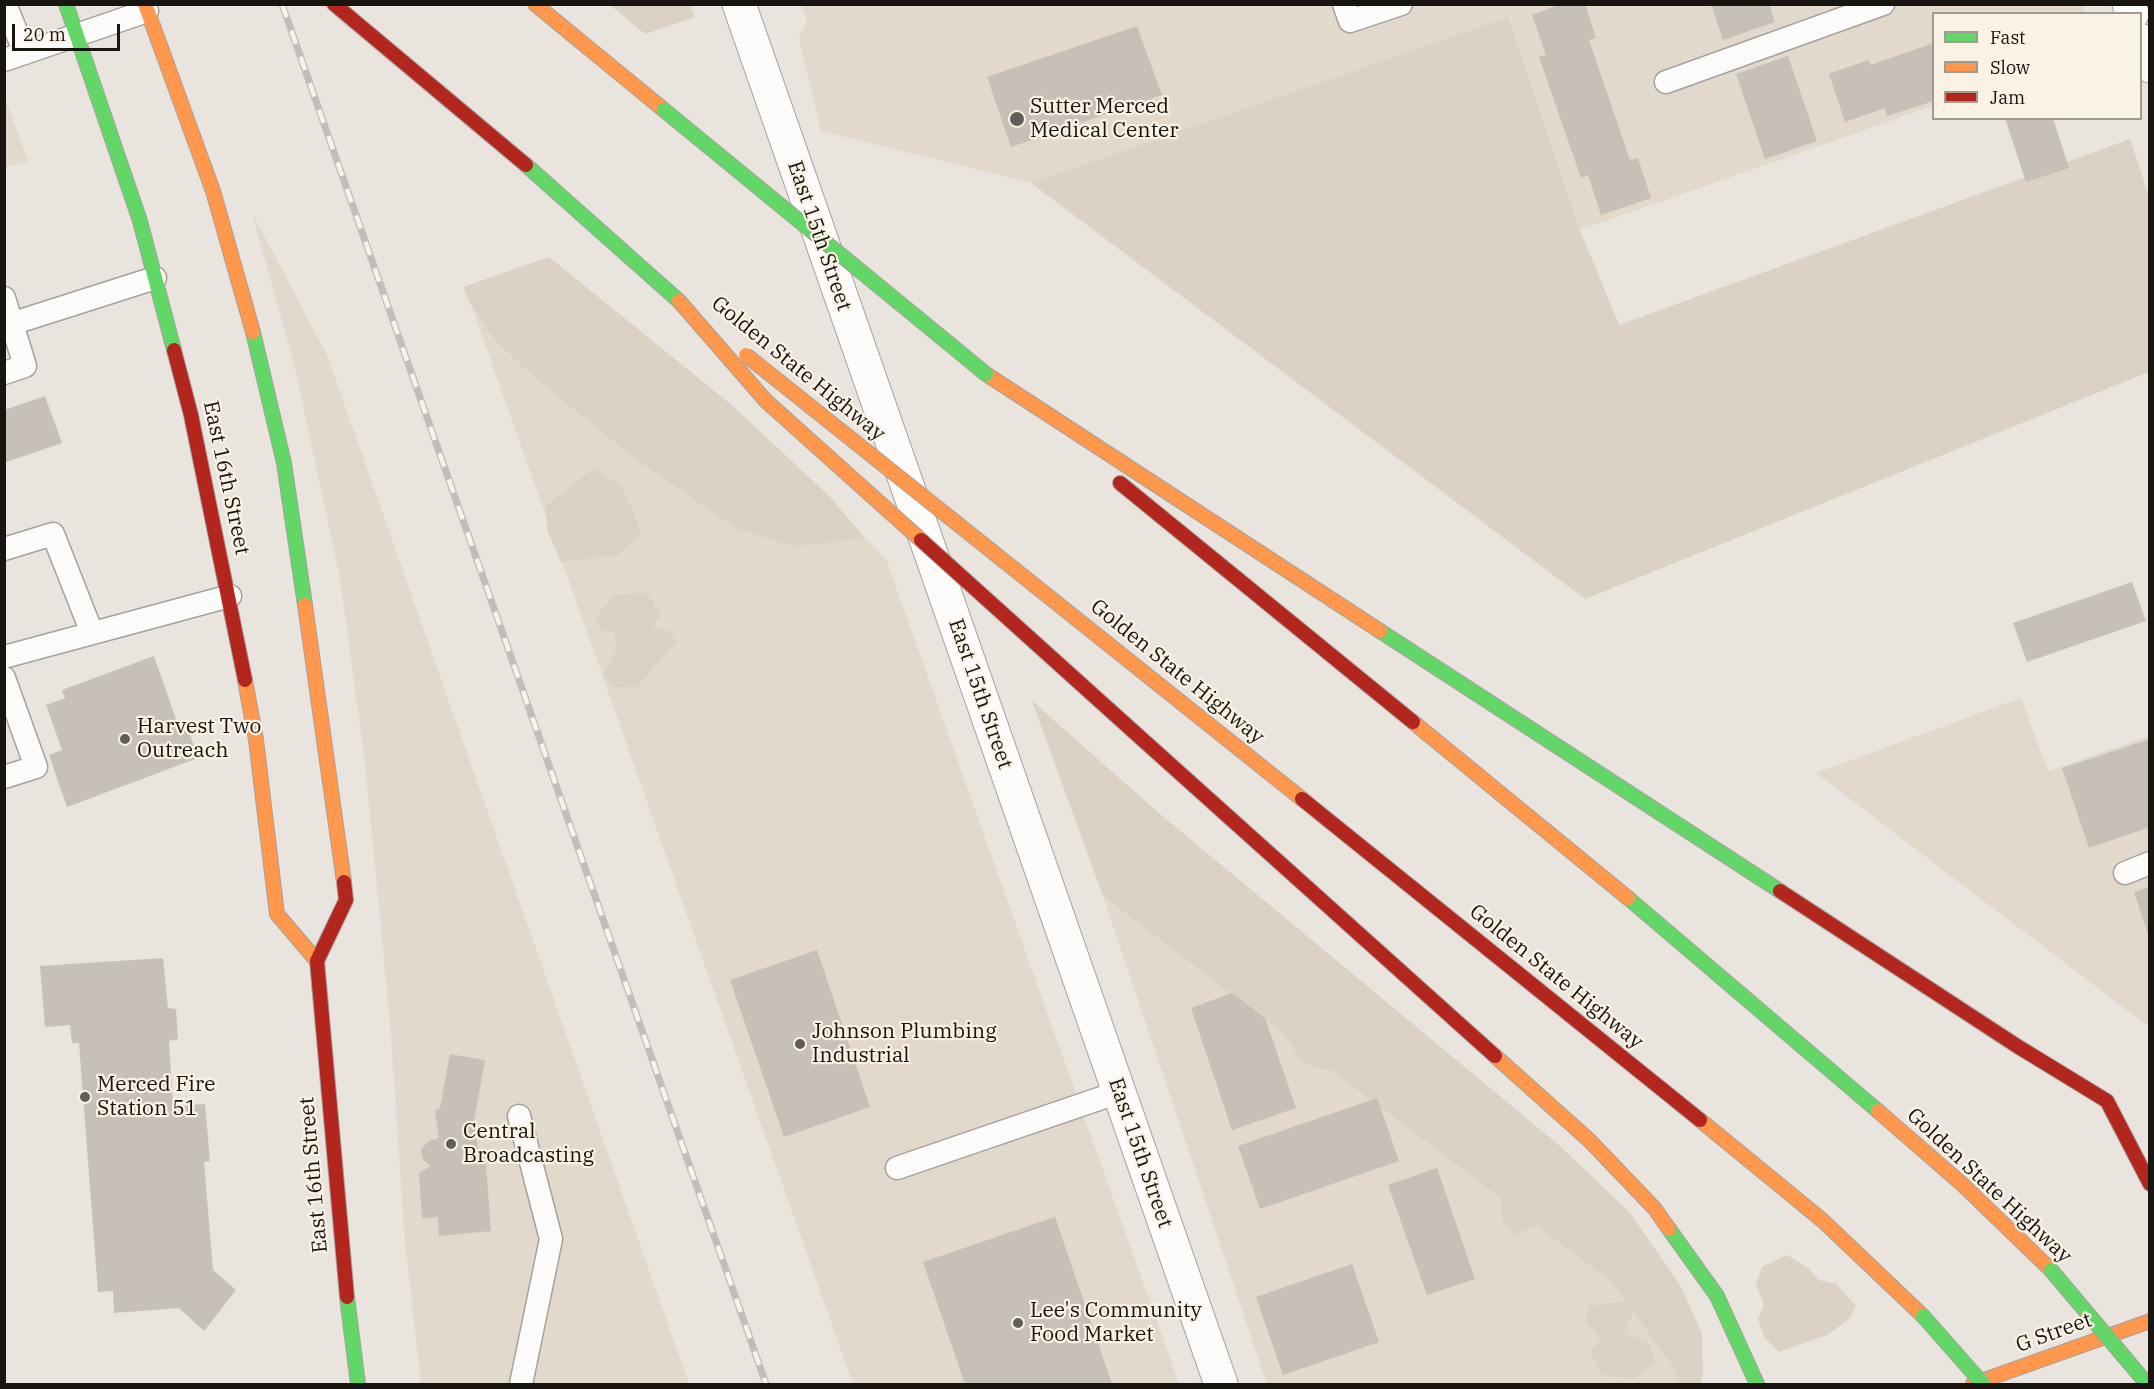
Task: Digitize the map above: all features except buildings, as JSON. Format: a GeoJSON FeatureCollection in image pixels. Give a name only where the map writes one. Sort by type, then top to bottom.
{"type":"FeatureCollection","features":[{"type":"Feature","properties":{"kind":"main road","name":"East 16th Street"},"geometry":{"type":"LineString","coordinates":[[66,4],[140,221],[191,415],[230,596],[256,740],[277,914],[317,961],[343,1263],[358,1384]]}},
{"type":"Feature","properties":{"kind":"main road","name":"Golden State Highway"},"geometry":{"type":"LineString","coordinates":[[334,4],[512,153],[679,301],[1578,1021],[1804,1206],[1923,1316],[1983,1384]]}},
{"type":"Feature","properties":{"kind":"main road"},"geometry":{"type":"LineString","coordinates":[[535,4],[1088,457]]}},
{"type":"Feature","properties":{"kind":"main road"},"geometry":{"type":"LineString","coordinates":[[146,8],[216,202],[245,300],[284,463],[321,710],[346,900],[317,961]]}},
{"type":"Feature","properties":{"kind":"main road"},"geometry":{"type":"LineString","coordinates":[[679,301],[766,401],[1589,1140],[1655,1209],[1717,1296],[1757,1384]]}},
{"type":"Feature","properties":{"kind":"main road"},"geometry":{"type":"LineString","coordinates":[[986,374],[2017,1046],[2132,1118]]}},
{"type":"Feature","properties":{"kind":"main road","name":"Golden State Highway"},"geometry":{"type":"LineString","coordinates":[[1106,472],[1689,948],[1963,1185],[2051,1270],[2147,1384]]}},
{"type":"Feature","properties":{"kind":"main road"},"geometry":{"type":"LineString","coordinates":[[2107,1101],[2150,1184]]}},
{"type":"Feature","properties":{"kind":"main road","name":"G Street"},"geometry":{"type":"LineString","coordinates":[[1972,1384],[2150,1321]]}},
{"type":"Feature","properties":{"kind":"street","name":"East 15th Street"},"geometry":{"type":"LineString","coordinates":[[746,6],[1221,1384]]}},
{"type":"Feature","properties":{"kind":"street"},"geometry":{"type":"LineString","coordinates":[[2142,45],[2150,66]]}},
{"type":"Feature","properties":{"kind":"lane"},"geometry":{"type":"LineString","coordinates":[[5,4],[15,56],[76,37],[146,8]]}},
{"type":"Feature","properties":{"kind":"lane"},"geometry":{"type":"LineString","coordinates":[[1344,4],[1350,21],[1401,4]]}},
{"type":"Feature","properties":{"kind":"lane"},"geometry":{"type":"LineString","coordinates":[[1666,82],[1883,4]]}},
{"type":"Feature","properties":{"kind":"lane"},"geometry":{"type":"LineString","coordinates":[[14,323],[155,278]]}},
{"type":"Feature","properties":{"kind":"lane"},"geometry":{"type":"LineString","coordinates":[[4,298],[14,323],[25,366],[4,373]]}},
{"type":"Feature","properties":{"kind":"lane"},"geometry":{"type":"LineString","coordinates":[[4,549],[53,534],[92,633]]}},
{"type":"Feature","properties":{"kind":"lane"},"geometry":{"type":"LineString","coordinates":[[4,657],[230,596]]}},
{"type":"Feature","properties":{"kind":"lane"},"geometry":{"type":"LineString","coordinates":[[4,678],[36,767],[4,777]]}},
{"type":"Feature","properties":{"kind":"lane"},"geometry":{"type":"LineString","coordinates":[[2124,873],[2150,863]]}},
{"type":"Feature","properties":{"kind":"lane"},"geometry":{"type":"LineString","coordinates":[[897,1168],[1119,1092]]}},
{"type":"Feature","properties":{"kind":"lane"},"geometry":{"type":"LineString","coordinates":[[519,1116],[551,1239],[521,1384]]}},
{"type":"Feature","properties":{"kind":"shaded area","name":"Sutter Merced Medical Center"},"geometry":{"type":"Polygon","coordinates":[[[801,4],[2082,4],[2085,12],[1932,12],[1932,106],[1580,230],[1508,17],[1031,183],[821,131],[799,39],[807,20],[801,4]]]}},
{"type":"Feature","properties":{"kind":"shaded area"},"geometry":{"type":"Polygon","coordinates":[[[610,5],[690,5],[695,17],[645,34],[610,5]]]}},
{"type":"Feature","properties":{"kind":"shaded area"},"geometry":{"type":"Polygon","coordinates":[[[1508,17],[1580,230],[1619,325],[2130,139],[2149,196],[2149,372],[1585,599],[1031,183],[1508,17]]]}},
{"type":"Feature","properties":{"kind":"shaded area"},"geometry":{"type":"Polygon","coordinates":[[[4,95],[28,161],[5,168],[4,168],[4,95]]]}},
{"type":"Feature","properties":{"kind":"shaded area"},"geometry":{"type":"Polygon","coordinates":[[[252,213],[327,355],[689,1384],[421,1384],[405,1242],[390,1022],[365,763],[340,578],[294,364],[252,213]]]}},
{"type":"Feature","properties":{"kind":"shaded area"},"geometry":{"type":"Polygon","coordinates":[[[549,257],[733,406],[830,497],[865,538],[796,547],[737,529],[633,457],[530,374],[495,340],[472,307],[463,287],[549,257]]]}},
{"type":"Feature","properties":{"kind":"shaded area"},"geometry":{"type":"Polygon","coordinates":[[[472,307],[495,340],[530,374],[633,457],[796,547],[865,538],[886,559],[1179,1384],[853,1384],[472,307]]]}},
{"type":"Feature","properties":{"kind":"shaded area"},"geometry":{"type":"Polygon","coordinates":[[[594,468],[621,485],[642,533],[618,555],[561,562],[548,532],[545,507],[594,468]]]}},
{"type":"Feature","properties":{"kind":"shaded area"},"geometry":{"type":"Polygon","coordinates":[[[648,593],[660,616],[652,629],[670,630],[676,642],[638,686],[614,688],[603,674],[617,648],[614,632],[600,629],[595,618],[614,595],[648,593]]]}},
{"type":"Feature","properties":{"kind":"shaded area"},"geometry":{"type":"Polygon","coordinates":[[[2021,698],[2048,771],[2149,736],[2149,1027],[1816,773],[2021,698]]]}},
{"type":"Feature","properties":{"kind":"shaded area"},"geometry":{"type":"Polygon","coordinates":[[[1032,701],[1160,814],[1560,1146],[1630,1213],[1680,1285],[1702,1334],[1703,1374],[1700,1384],[1681,1384],[1668,1360],[1631,1309],[1633,1314],[1624,1333],[1648,1343],[1656,1362],[1634,1379],[1602,1375],[1591,1352],[1601,1338],[1585,1322],[1590,1306],[1625,1301],[1612,1282],[1537,1226],[1516,1234],[1503,1223],[1501,1198],[1331,1070],[1319,1069],[1300,1060],[1285,1035],[1103,896],[1032,701]]]}},
{"type":"Feature","properties":{"kind":"shaded area"},"geometry":{"type":"Polygon","coordinates":[[[1103,896],[1612,1282],[1668,1360],[1681,1384],[1267,1384],[1103,896]]]}},
{"type":"Feature","properties":{"kind":"shaded area"},"geometry":{"type":"Polygon","coordinates":[[[1787,1255],[1808,1268],[1819,1280],[1836,1284],[1856,1306],[1849,1319],[1827,1335],[1779,1352],[1765,1338],[1758,1319],[1764,1304],[1756,1285],[1762,1267],[1787,1255]]]}},
{"type":"Feature","properties":{"kind":"railway"},"geometry":{"type":"LineString","coordinates":[[282,4],[766,1384]]}},
{"type":"Feature","properties":{"kind":"traffic: fast"},"geometry":{"type":"LineString","coordinates":[[66,4],[140,221],[174,350]]}},
{"type":"Feature","properties":{"kind":"traffic: fast"},"geometry":{"type":"LineString","coordinates":[[664,110],[986,374]]}},
{"type":"Feature","properties":{"kind":"traffic: fast"},"geometry":{"type":"LineString","coordinates":[[526,165],[679,301]]}},
{"type":"Feature","properties":{"kind":"traffic: fast"},"geometry":{"type":"LineString","coordinates":[[253,332],[284,463],[305,605]]}},
{"type":"Feature","properties":{"kind":"traffic: fast"},"geometry":{"type":"LineString","coordinates":[[1380,631],[1780,891]]}},
{"type":"Feature","properties":{"kind":"traffic: fast"},"geometry":{"type":"LineString","coordinates":[[1628,898],[1878,1111]]}},
{"type":"Feature","properties":{"kind":"traffic: fast"},"geometry":{"type":"LineString","coordinates":[[1669,1229],[1717,1296],[1757,1384]]}},
{"type":"Feature","properties":{"kind":"traffic: fast"},"geometry":{"type":"LineString","coordinates":[[2051,1270],[2147,1384]]}},
{"type":"Feature","properties":{"kind":"traffic: fast"},"geometry":{"type":"LineString","coordinates":[[347,1297],[358,1384]]}},
{"type":"Feature","properties":{"kind":"traffic: fast"},"geometry":{"type":"LineString","coordinates":[[1923,1316],[1983,1384]]}},
{"type":"Feature","properties":{"kind":"traffic: slow"},"geometry":{"type":"LineString","coordinates":[[145,4],[213,191],[253,332]]}},
{"type":"Feature","properties":{"kind":"traffic: slow"},"geometry":{"type":"LineString","coordinates":[[535,4],[664,110]]}},
{"type":"Feature","properties":{"kind":"traffic: slow"},"geometry":{"type":"LineString","coordinates":[[679,301],[766,401],[921,540]]}},
{"type":"Feature","properties":{"kind":"traffic: slow"},"geometry":{"type":"LineString","coordinates":[[746,355],[1098,636]]}},
{"type":"Feature","properties":{"kind":"traffic: slow"},"geometry":{"type":"LineString","coordinates":[[986,374],[1380,631]]}},
{"type":"Feature","properties":{"kind":"traffic: slow"},"geometry":{"type":"LineString","coordinates":[[305,605],[344,882]]}},
{"type":"Feature","properties":{"kind":"traffic: slow"},"geometry":{"type":"LineString","coordinates":[[1098,636],[1302,799]]}},
{"type":"Feature","properties":{"kind":"traffic: slow"},"geometry":{"type":"LineString","coordinates":[[245,680],[256,740],[277,914],[317,961]]}},
{"type":"Feature","properties":{"kind":"traffic: slow"},"geometry":{"type":"LineString","coordinates":[[1413,722],[1628,898]]}},
{"type":"Feature","properties":{"kind":"traffic: slow"},"geometry":{"type":"LineString","coordinates":[[1495,1056],[1589,1140],[1655,1209],[1669,1229]]}},
{"type":"Feature","properties":{"kind":"traffic: slow"},"geometry":{"type":"LineString","coordinates":[[1878,1111],[1963,1185],[2051,1270]]}},
{"type":"Feature","properties":{"kind":"traffic: slow"},"geometry":{"type":"LineString","coordinates":[[1700,1120],[1822,1220],[1923,1316]]}},
{"type":"Feature","properties":{"kind":"traffic: slow"},"geometry":{"type":"LineString","coordinates":[[1973,1384],[2150,1321]]}},
{"type":"Feature","properties":{"kind":"traffic: jam"},"geometry":{"type":"LineString","coordinates":[[334,4],[526,165]]}},
{"type":"Feature","properties":{"kind":"traffic: jam"},"geometry":{"type":"LineString","coordinates":[[174,350],[191,415],[245,680]]}},
{"type":"Feature","properties":{"kind":"traffic: jam"},"geometry":{"type":"LineString","coordinates":[[1120,483],[1413,722]]}},
{"type":"Feature","properties":{"kind":"traffic: jam"},"geometry":{"type":"LineString","coordinates":[[921,540],[1133,731]]}},
{"type":"Feature","properties":{"kind":"traffic: jam"},"geometry":{"type":"LineString","coordinates":[[1133,731],[1495,1056]]}},
{"type":"Feature","properties":{"kind":"traffic: jam"},"geometry":{"type":"LineString","coordinates":[[1302,799],[1700,1120]]}},
{"type":"Feature","properties":{"kind":"traffic: jam"},"geometry":{"type":"LineString","coordinates":[[344,882],[346,900],[317,961],[347,1297]]}},
{"type":"Feature","properties":{"kind":"traffic: jam"},"geometry":{"type":"LineString","coordinates":[[1780,891],[2017,1046],[2107,1101],[2150,1184]]}},
{"type":"Feature","properties":{"kind":"place","name":"Sutter Merced Medical Center"},"geometry":{"type":"Point","coordinates":[1017,119]}},
{"type":"Feature","properties":{"kind":"place","name":"Harvest Two Outreach"},"geometry":{"type":"Point","coordinates":[125,739]}},
{"type":"Feature","properties":{"kind":"place","name":"Johnson Plumbing Industrial"},"geometry":{"type":"Point","coordinates":[800,1044]}},
{"type":"Feature","properties":{"kind":"place","name":"Merced Fire Station 51"},"geometry":{"type":"Point","coordinates":[85,1097]}},
{"type":"Feature","properties":{"kind":"place","name":"Central Broadcasting"},"geometry":{"type":"Point","coordinates":[451,1144]}},
{"type":"Feature","properties":{"kind":"place","name":"Lee's Community Food Market"},"geometry":{"type":"Point","coordinates":[1018,1323]}}]}
